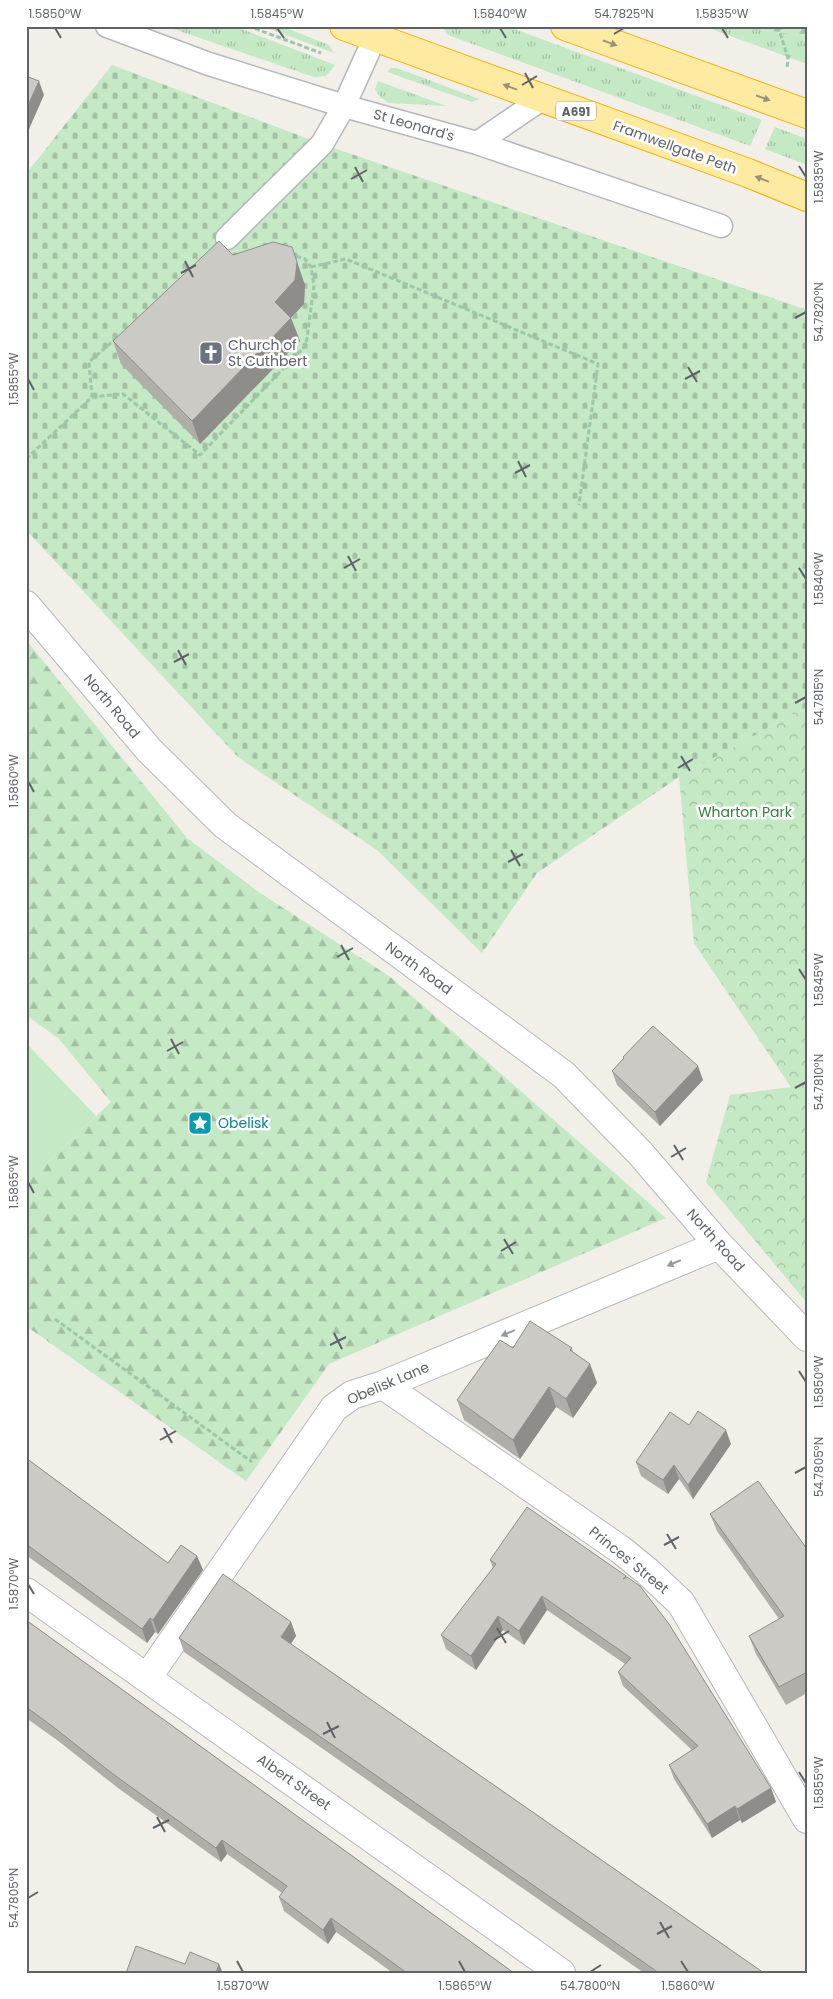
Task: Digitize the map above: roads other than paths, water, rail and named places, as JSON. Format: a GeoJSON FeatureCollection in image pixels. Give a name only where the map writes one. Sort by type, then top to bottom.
{"type":"FeatureCollection","features":[{"type":"Feature","properties":{"kind":"highway","name":"Framwellgate Peth"},"geometry":{"type":"LineString","coordinates":[[344,26],[377,32],[542,99],[748,173],[807,197]]}},
{"type":"Feature","properties":{"kind":"highway"},"geometry":{"type":"LineString","coordinates":[[565,26],[807,114]]}},
{"type":"Feature","properties":{"kind":"street","name":"North Road"},"geometry":{"type":"LineString","coordinates":[[26,606],[149,750],[225,825],[564,1075],[640,1153],[719,1245],[807,1337]]}},
{"type":"Feature","properties":{"kind":"street","name":"Obelisk Lane"},"geometry":{"type":"LineString","coordinates":[[147,1678],[334,1408],[352,1395],[383,1385],[719,1245]]}},
{"type":"Feature","properties":{"kind":"street","name":"Princes' Street"},"geometry":{"type":"LineString","coordinates":[[383,1385],[622,1550],[680,1603],[803,1812]]}},
{"type":"Feature","properties":{"kind":"street","name":"Albert Street"},"geometry":{"type":"LineString","coordinates":[[26,1592],[561,1973]]}},
{"type":"Feature","properties":{"kind":"lane","name":"St Leonard's"},"geometry":{"type":"LineString","coordinates":[[107,26],[209,64],[344,106],[476,143],[721,226]]}},
{"type":"Feature","properties":{"kind":"lane"},"geometry":{"type":"LineString","coordinates":[[228,238],[322,144],[344,106],[377,32]]}},
{"type":"Feature","properties":{"kind":"lane"},"geometry":{"type":"LineString","coordinates":[[476,143],[542,99]]}},
{"type":"Feature","properties":{"kind":"place","name":"Church of St Cuthbert"},"geometry":{"type":"Point","coordinates":[211,353]}},
{"type":"Feature","properties":{"kind":"place","name":"Obelisk"},"geometry":{"type":"Point","coordinates":[200,1123]}},
{"type":"Feature","properties":{"kind":"park label","name":"Wharton Park"},"geometry":{"type":"Point","coordinates":[745,812]}}]}
